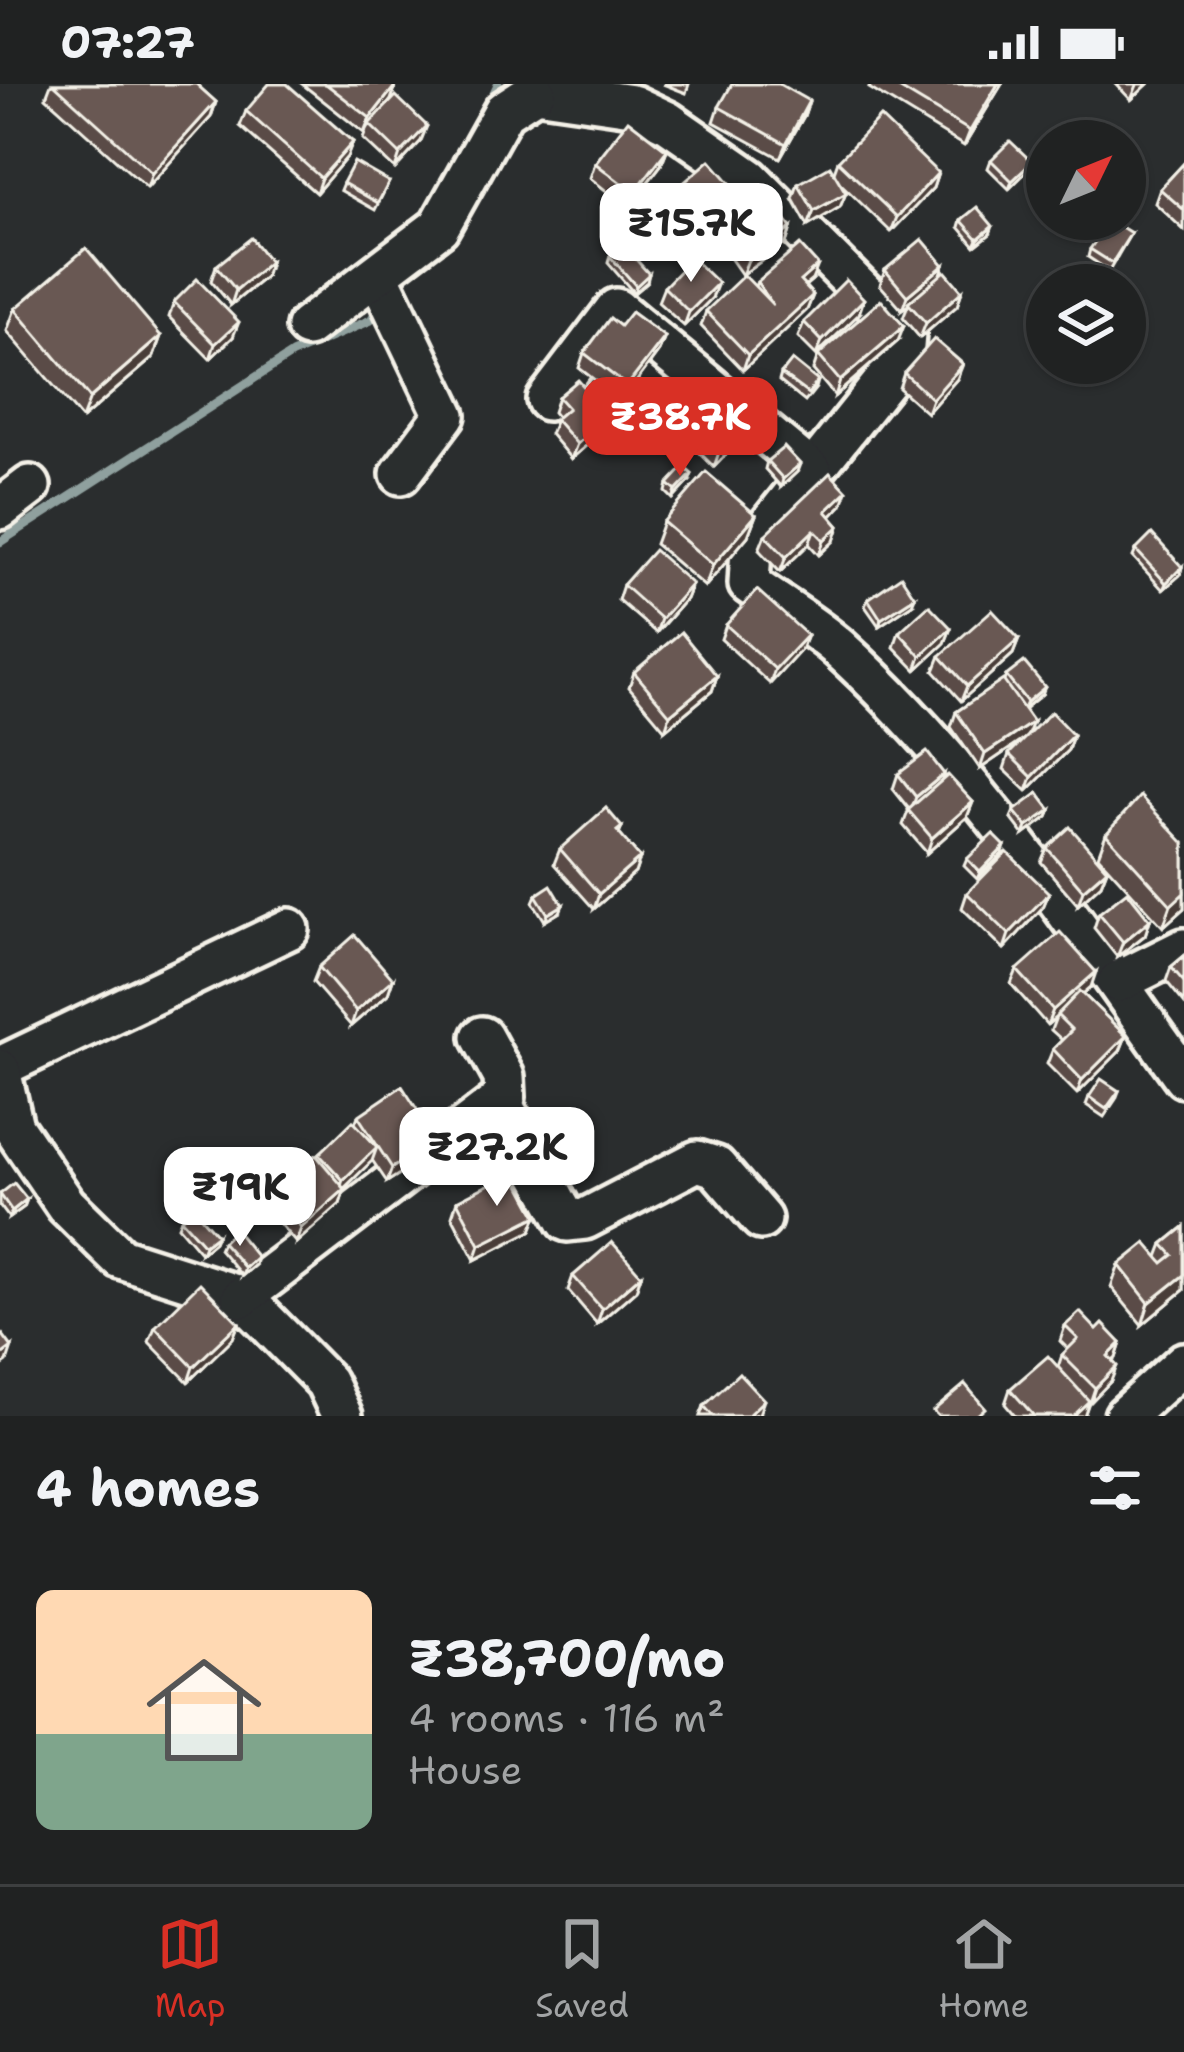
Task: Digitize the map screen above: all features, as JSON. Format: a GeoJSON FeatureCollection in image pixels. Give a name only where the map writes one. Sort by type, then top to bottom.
{"type":"FeatureCollection","features":[{"type":"Feature","properties":{"kind":"street"},"geometry":{"type":"LineString","coordinates":[[307,327],[439,227],[505,111],[535,87],[632,104],[668,122],[750,179],[901,328],[906,340],[903,358],[751,548],[749,584],[836,646],[934,745],[1118,982],[1184,1077]]}},
{"type":"Feature","properties":{"kind":"street"},"geometry":{"type":"LineString","coordinates":[[378,275],[445,415],[401,474]]}},
{"type":"Feature","properties":{"kind":"street"},"geometry":{"type":"LineString","coordinates":[[548,400],[616,309],[812,471]]}},
{"type":"Feature","properties":{"kind":"street"},"geometry":{"type":"LineString","coordinates":[[289,929],[0,1068],[13,1127],[66,1205],[120,1258],[242,1297],[326,1382],[342,1416]]}},
{"type":"Feature","properties":{"kind":"street"},"geometry":{"type":"LineString","coordinates":[[1118,982],[1184,949]]}},
{"type":"Feature","properties":{"kind":"street"},"geometry":{"type":"LineString","coordinates":[[242,1297],[500,1101],[507,1090],[504,1077],[482,1037]]}},
{"type":"Feature","properties":{"kind":"street"},"geometry":{"type":"LineString","coordinates":[[500,1101],[567,1221],[585,1219],[698,1161],[716,1167],[761,1220]]}},
{"type":"Feature","properties":{"kind":"street"},"geometry":{"type":"LineString","coordinates":[[1125,1416],[1184,1363]]}},
{"type":"Feature","properties":{"kind":"building"},"geometry":{"type":"Polygon","coordinates":[[[54,84],[196,84],[216,102],[152,173],[54,84]]]}},
{"type":"Feature","properties":{"kind":"building"},"geometry":{"type":"Polygon","coordinates":[[[269,84],[287,84],[353,142],[321,178],[246,111],[269,84]]]}},
{"type":"Feature","properties":{"kind":"building"},"geometry":{"type":"Polygon","coordinates":[[[326,84],[394,84],[396,85],[370,118],[326,84]]]}},
{"type":"Feature","properties":{"kind":"building"},"geometry":{"type":"Polygon","coordinates":[[[732,84],[779,84],[809,101],[786,144],[719,107],[732,84]]]}},
{"type":"Feature","properties":{"kind":"building"},"geometry":{"type":"Polygon","coordinates":[[[892,84],[998,84],[970,131],[892,84]]]}},
{"type":"Feature","properties":{"kind":"building"},"geometry":{"type":"Polygon","coordinates":[[[396,96],[427,126],[400,154],[369,124],[396,96]]]}},
{"type":"Feature","properties":{"kind":"building"},"geometry":{"type":"Polygon","coordinates":[[[880,117],[938,173],[897,217],[838,161],[880,117]]]}},
{"type":"Feature","properties":{"kind":"building"},"geometry":{"type":"Polygon","coordinates":[[[628,120],[667,150],[634,193],[595,163],[628,120]]]}},
{"type":"Feature","properties":{"kind":"building"},"geometry":{"type":"Polygon","coordinates":[[[1010,141],[1026,156],[1026,168],[1012,181],[991,160],[1010,141]]]}},
{"type":"Feature","properties":{"kind":"building"},"geometry":{"type":"Polygon","coordinates":[[[710,160],[739,193],[694,232],[665,199],[710,160]]]}},
{"type":"Feature","properties":{"kind":"building"},"geometry":{"type":"Polygon","coordinates":[[[354,162],[389,182],[378,203],[343,183],[354,162]]]}},
{"type":"Feature","properties":{"kind":"building"},"geometry":{"type":"Polygon","coordinates":[[[1184,163],[1184,210],[1160,189],[1184,163]]]}},
{"type":"Feature","properties":{"kind":"building"},"geometry":{"type":"Polygon","coordinates":[[[830,166],[846,193],[814,211],[798,184],[830,166]]]}},
{"type":"Feature","properties":{"kind":"building"},"geometry":{"type":"Polygon","coordinates":[[[770,198],[791,228],[748,260],[726,230],[770,198]]]}},
{"type":"Feature","properties":{"kind":"building"},"geometry":{"type":"Polygon","coordinates":[[[977,207],[993,226],[978,239],[961,220],[977,207]]]}},
{"type":"Feature","properties":{"kind":"building"},"geometry":{"type":"Polygon","coordinates":[[[251,238],[270,262],[236,290],[216,266],[251,238]]]}},
{"type":"Feature","properties":{"kind":"building"},"geometry":{"type":"Polygon","coordinates":[[[922,239],[944,265],[907,296],[885,270],[922,239]]]}},
{"type":"Feature","properties":{"kind":"building"},"geometry":{"type":"Polygon","coordinates":[[[1096,240],[1127,240],[1112,263],[1090,249],[1096,240]]]}},
{"type":"Feature","properties":{"kind":"building"},"geometry":{"type":"Polygon","coordinates":[[[623,245],[649,274],[636,286],[610,256],[623,245]]]}},
{"type":"Feature","properties":{"kind":"building"},"geometry":{"type":"Polygon","coordinates":[[[800,245],[818,265],[800,281],[813,295],[748,355],[706,311],[744,275],[773,305],[757,282],[800,245]]]}},
{"type":"Feature","properties":{"kind":"building"},"geometry":{"type":"Polygon","coordinates":[[[86,248],[161,336],[90,398],[15,309],[86,248]]]}},
{"type":"Feature","properties":{"kind":"building"},"geometry":{"type":"Polygon","coordinates":[[[692,258],[718,283],[689,312],[664,287],[692,258]]]}},
{"type":"Feature","properties":{"kind":"building"},"geometry":{"type":"Polygon","coordinates":[[[945,271],[962,291],[926,323],[908,303],[945,271]]]}},
{"type":"Feature","properties":{"kind":"building"},"geometry":{"type":"Polygon","coordinates":[[[197,279],[239,322],[215,344],[174,302],[197,279]]]}},
{"type":"Feature","properties":{"kind":"building"},"geometry":{"type":"Polygon","coordinates":[[[846,280],[864,299],[822,341],[804,322],[846,280]]]}},
{"type":"Feature","properties":{"kind":"building"},"geometry":{"type":"Polygon","coordinates":[[[881,300],[904,326],[840,381],[818,355],[881,300]]]}},
{"type":"Feature","properties":{"kind":"building"},"geometry":{"type":"Polygon","coordinates":[[[631,312],[665,337],[627,386],[584,353],[610,318],[620,326],[631,312]]]}},
{"type":"Feature","properties":{"kind":"building"},"geometry":{"type":"Polygon","coordinates":[[[934,339],[963,364],[932,399],[904,373],[934,339]]]}},
{"type":"Feature","properties":{"kind":"building"},"geometry":{"type":"Polygon","coordinates":[[[792,360],[818,381],[808,394],[781,374],[792,360]]]}},
{"type":"Feature","properties":{"kind":"building"},"geometry":{"type":"Polygon","coordinates":[[[578,380],[609,415],[577,444],[555,419],[568,408],[558,397],[578,380]]]}},
{"type":"Feature","properties":{"kind":"building"},"geometry":{"type":"Polygon","coordinates":[[[719,380],[755,416],[719,452],[683,417],[719,380]]]}},
{"type":"Feature","properties":{"kind":"building"},"geometry":{"type":"Polygon","coordinates":[[[784,447],[800,464],[783,479],[767,461],[784,447]]]}},
{"type":"Feature","properties":{"kind":"building"},"geometry":{"type":"Polygon","coordinates":[[[684,467],[692,474],[676,491],[668,484],[684,467]]]}},
{"type":"Feature","properties":{"kind":"building"},"geometry":{"type":"Polygon","coordinates":[[[706,472],[756,515],[713,565],[663,522],[706,472]]]}},
{"type":"Feature","properties":{"kind":"building"},"geometry":{"type":"Polygon","coordinates":[[[830,473],[847,491],[826,511],[839,526],[824,540],[814,530],[786,557],[765,535],[830,473]]]}},
{"type":"Feature","properties":{"kind":"building"},"geometry":{"type":"Polygon","coordinates":[[[1152,534],[1182,567],[1166,583],[1136,550],[1152,534]]]}},
{"type":"Feature","properties":{"kind":"building"},"geometry":{"type":"Polygon","coordinates":[[[654,550],[692,584],[661,619],[623,585],[654,550]]]}},
{"type":"Feature","properties":{"kind":"building"},"geometry":{"type":"Polygon","coordinates":[[[901,576],[915,597],[881,619],[868,599],[901,576]]]}},
{"type":"Feature","properties":{"kind":"building"},"geometry":{"type":"Polygon","coordinates":[[[757,590],[807,635],[775,669],[726,625],[757,590]]]}},
{"type":"Feature","properties":{"kind":"building"},"geometry":{"type":"Polygon","coordinates":[[[929,605],[951,628],[921,656],[899,632],[929,605]]]}},
{"type":"Feature","properties":{"kind":"building"},"geometry":{"type":"Polygon","coordinates":[[[992,610],[1019,639],[967,686],[940,656],[992,610]]]}},
{"type":"Feature","properties":{"kind":"building"},"geometry":{"type":"Polygon","coordinates":[[[681,632],[717,676],[670,715],[634,672],[681,632]]]}},
{"type":"Feature","properties":{"kind":"building"},"geometry":{"type":"Polygon","coordinates":[[[1024,662],[1045,687],[1027,702],[1006,676],[1024,662]]]}},
{"type":"Feature","properties":{"kind":"building"},"geometry":{"type":"Polygon","coordinates":[[[1003,680],[1033,722],[985,754],[956,712],[1003,680]]]}},
{"type":"Feature","properties":{"kind":"building"},"geometry":{"type":"Polygon","coordinates":[[[1051,712],[1073,735],[1032,777],[1009,754],[1051,712]]]}},
{"type":"Feature","properties":{"kind":"building"},"geometry":{"type":"Polygon","coordinates":[[[927,752],[944,774],[916,797],[898,774],[927,752]]]}},
{"type":"Feature","properties":{"kind":"building"},"geometry":{"type":"Polygon","coordinates":[[[948,775],[973,802],[932,838],[908,810],[948,775]]]}},
{"type":"Feature","properties":{"kind":"building"},"geometry":{"type":"Polygon","coordinates":[[[1038,793],[1051,810],[1027,827],[1014,811],[1038,793]]]}},
{"type":"Feature","properties":{"kind":"building"},"geometry":{"type":"Polygon","coordinates":[[[1140,796],[1184,843],[1184,893],[1171,905],[1106,834],[1140,796]]]}},
{"type":"Feature","properties":{"kind":"building"},"geometry":{"type":"Polygon","coordinates":[[[606,808],[622,827],[617,831],[640,858],[599,894],[560,849],[606,808]]]}},
{"type":"Feature","properties":{"kind":"building"},"geometry":{"type":"Polygon","coordinates":[[[1070,827],[1107,869],[1083,890],[1047,848],[1070,827]]]}},
{"type":"Feature","properties":{"kind":"building"},"geometry":{"type":"Polygon","coordinates":[[[993,834],[1005,846],[980,872],[967,859],[993,834]]]}},
{"type":"Feature","properties":{"kind":"building"},"geometry":{"type":"Polygon","coordinates":[[[1007,852],[1049,893],[1009,934],[967,893],[1007,852]]]}},
{"type":"Feature","properties":{"kind":"building"},"geometry":{"type":"Polygon","coordinates":[[[551,885],[563,905],[548,914],[536,895],[551,885]]]}},
{"type":"Feature","properties":{"kind":"building"},"geometry":{"type":"Polygon","coordinates":[[[1127,891],[1150,920],[1123,942],[1099,913],[1127,891]]]}},
{"type":"Feature","properties":{"kind":"building"},"geometry":{"type":"Polygon","coordinates":[[[1060,932],[1096,972],[1053,1010],[1017,970],[1060,932]]]}},
{"type":"Feature","properties":{"kind":"building"},"geometry":{"type":"Polygon","coordinates":[[[355,935],[393,979],[356,1011],[319,967],[355,935]]]}},
{"type":"Feature","properties":{"kind":"building"},"geometry":{"type":"Polygon","coordinates":[[[1184,956],[1184,982],[1171,967],[1184,956]]]}},
{"type":"Feature","properties":{"kind":"building"},"geometry":{"type":"Polygon","coordinates":[[[1080,991],[1126,1036],[1082,1080],[1053,1049],[1072,1030],[1057,1015],[1080,991]]]}},
{"type":"Feature","properties":{"kind":"building"},"geometry":{"type":"Polygon","coordinates":[[[1101,1079],[1119,1091],[1106,1109],[1089,1097],[1101,1079]]]}},
{"type":"Feature","properties":{"kind":"building"},"geometry":{"type":"Polygon","coordinates":[[[402,1086],[436,1139],[392,1168],[358,1116],[402,1086]]]}},
{"type":"Feature","properties":{"kind":"building"},"geometry":{"type":"Polygon","coordinates":[[[353,1121],[377,1147],[343,1180],[319,1154],[353,1121]]]}},
{"type":"Feature","properties":{"kind":"building"},"geometry":{"type":"Polygon","coordinates":[[[316,1155],[345,1189],[301,1228],[272,1194],[316,1155]]]}},
{"type":"Feature","properties":{"kind":"building"},"geometry":{"type":"Polygon","coordinates":[[[513,1172],[537,1216],[480,1245],[457,1201],[513,1172]]]}},
{"type":"Feature","properties":{"kind":"building"},"geometry":{"type":"Polygon","coordinates":[[[14,1183],[27,1199],[12,1211],[0,1194],[14,1183]]]}},
{"type":"Feature","properties":{"kind":"building"},"geometry":{"type":"Polygon","coordinates":[[[193,1208],[217,1235],[204,1245],[181,1219],[193,1208]]]}},
{"type":"Feature","properties":{"kind":"building"},"geometry":{"type":"Polygon","coordinates":[[[1184,1227],[1184,1275],[1149,1303],[1119,1265],[1146,1243],[1163,1263],[1173,1255],[1163,1244],[1184,1227]]]}},
{"type":"Feature","properties":{"kind":"building"},"geometry":{"type":"Polygon","coordinates":[[[235,1230],[257,1257],[245,1268],[222,1242],[235,1230]]]}},
{"type":"Feature","properties":{"kind":"building"},"geometry":{"type":"Polygon","coordinates":[[[612,1242],[641,1275],[602,1309],[573,1276],[612,1242]]]}},
{"type":"Feature","properties":{"kind":"building"},"geometry":{"type":"Polygon","coordinates":[[[200,1283],[239,1323],[193,1367],[155,1327],[200,1283]]]}},
{"type":"Feature","properties":{"kind":"building"},"geometry":{"type":"Polygon","coordinates":[[[1080,1312],[1097,1330],[1103,1324],[1121,1343],[1108,1356],[1117,1366],[1095,1388],[1062,1355],[1078,1339],[1065,1326],[1080,1312]]]}},
{"type":"Feature","properties":{"kind":"building"},"geometry":{"type":"Polygon","coordinates":[[[0,1331],[12,1347],[0,1356],[0,1331]]]}},
{"type":"Feature","properties":{"kind":"building"},"geometry":{"type":"Polygon","coordinates":[[[1048,1356],[1089,1401],[1073,1416],[1034,1416],[1010,1389],[1048,1356]]]}},
{"type":"Feature","properties":{"kind":"building"},"geometry":{"type":"Polygon","coordinates":[[[739,1373],[764,1400],[747,1416],[713,1416],[704,1406],[739,1373]]]}},
{"type":"Feature","properties":{"kind":"building"},"geometry":{"type":"Polygon","coordinates":[[[965,1384],[985,1408],[976,1416],[938,1416],[933,1411],[965,1384]]]}},
{"type":"Feature","properties":{"kind":"waterway"},"geometry":{"type":"LineString","coordinates":[[488,106],[498,84]]}},
{"type":"Feature","properties":{"kind":"waterway"},"geometry":{"type":"LineString","coordinates":[[0,542],[292,354],[371,320],[380,305]]}}]}
